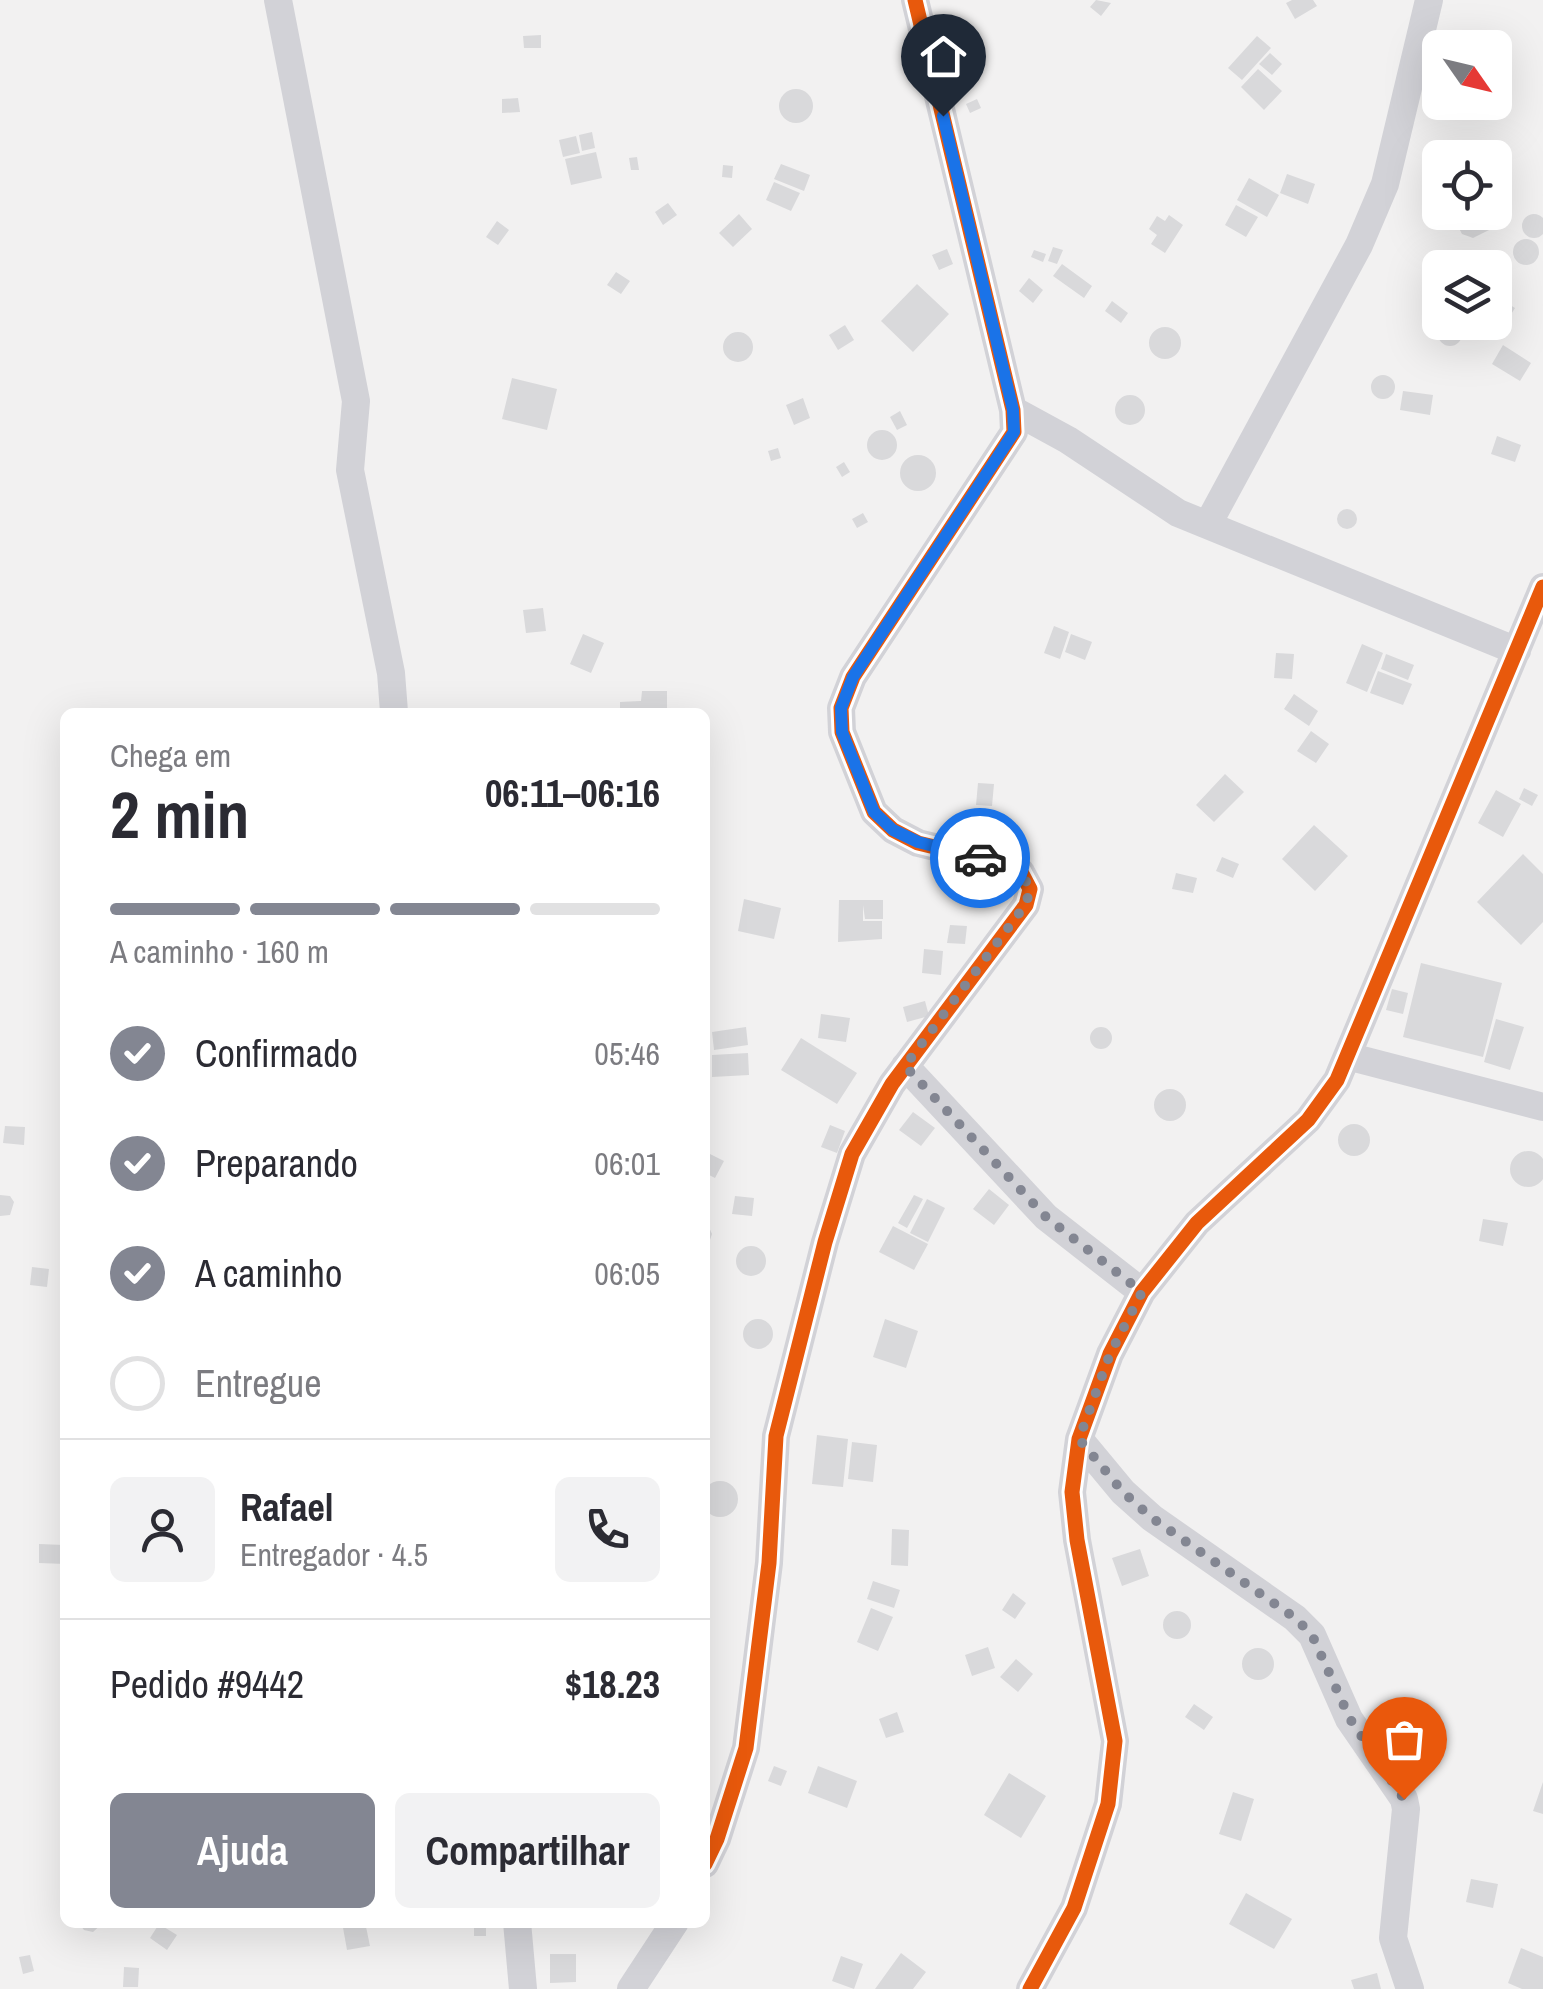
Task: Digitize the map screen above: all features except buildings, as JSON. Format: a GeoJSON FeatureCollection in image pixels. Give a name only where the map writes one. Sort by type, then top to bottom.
{"type":"FeatureCollection","features":[{"type":"Feature","properties":{"kind":"street"},"geometry":{"type":"LineString","coordinates":[[278,0],[356,401],[350,470],[391,673],[394,708]]}},
{"type":"Feature","properties":{"kind":"street"},"geometry":{"type":"LineString","coordinates":[[710,1854],[746,1748],[770,1563],[776,1436],[825,1242],[852,1154],[905,1066],[1026,904],[1030,889],[1021,872],[1004,864],[918,842],[893,830],[874,812],[842,732],[841,708],[853,677],[1014,432],[1013,410],[915,0]]}},
{"type":"Feature","properties":{"kind":"street"},"geometry":{"type":"LineString","coordinates":[[1208,524],[1359,245],[1385,184],[1429,0]]}},
{"type":"Feature","properties":{"kind":"street"},"geometry":{"type":"LineString","coordinates":[[1013,410],[1068,440],[1178,513],[1516,651]]}},
{"type":"Feature","properties":{"kind":"street"},"geometry":{"type":"LineString","coordinates":[[1030,1989],[1074,1908],[1108,1804],[1115,1740],[1077,1540],[1072,1492],[1079,1439],[1110,1354],[1142,1292],[1198,1223],[1308,1120],[1337,1080],[1543,588]]}},
{"type":"Feature","properties":{"kind":"street"},"geometry":{"type":"LineString","coordinates":[[1347,1056],[1543,1107]]}},
{"type":"Feature","properties":{"kind":"street"},"geometry":{"type":"LineString","coordinates":[[905,1066],[1046,1217],[1142,1292]]}},
{"type":"Feature","properties":{"kind":"street"},"geometry":{"type":"LineString","coordinates":[[1079,1439],[1123,1492],[1152,1518],[1295,1618],[1312,1635],[1350,1719],[1404,1799],[1394,1938],[1410,1989]]}},
{"type":"Feature","properties":{"kind":"street"},"geometry":{"type":"LineString","coordinates":[[518,1928],[524,1989]]}},
{"type":"Feature","properties":{"kind":"street"},"geometry":{"type":"LineString","coordinates":[[631,1989],[672,1928]]}},
{"type":"Feature","properties":{"kind":"cycle path"},"geometry":{"type":"LineString","coordinates":[[710,1854],[746,1748],[769,1563],[776,1436],[825,1242],[852,1154],[892,1084],[1026,905],[1030,889],[1021,872],[1005,864],[918,843],[893,830],[874,812],[842,732],[841,708],[853,677],[1014,432],[1013,410],[915,0]]}},
{"type":"Feature","properties":{"kind":"cycle path"},"geometry":{"type":"LineString","coordinates":[[1030,1989],[1074,1908],[1108,1804],[1115,1741],[1077,1540],[1072,1492],[1079,1439],[1110,1354],[1142,1292],[1197,1223],[1308,1120],[1337,1080],[1543,587]]}},
{"type":"Feature","properties":{"kind":"way so far"},"geometry":{"type":"LineString","coordinates":[[980,858],[1021,872],[1030,889],[1026,904],[905,1066],[1046,1217],[1142,1292],[1110,1354],[1079,1439],[1123,1492],[1152,1518],[1295,1618],[1312,1635],[1350,1719],[1404,1799]]}},
{"type":"Feature","properties":{"kind":"route"},"geometry":{"type":"LineString","coordinates":[[943,116],[1013,410],[1014,432],[853,677],[841,708],[842,732],[874,812],[893,830],[918,842],[980,858]]}}]}
